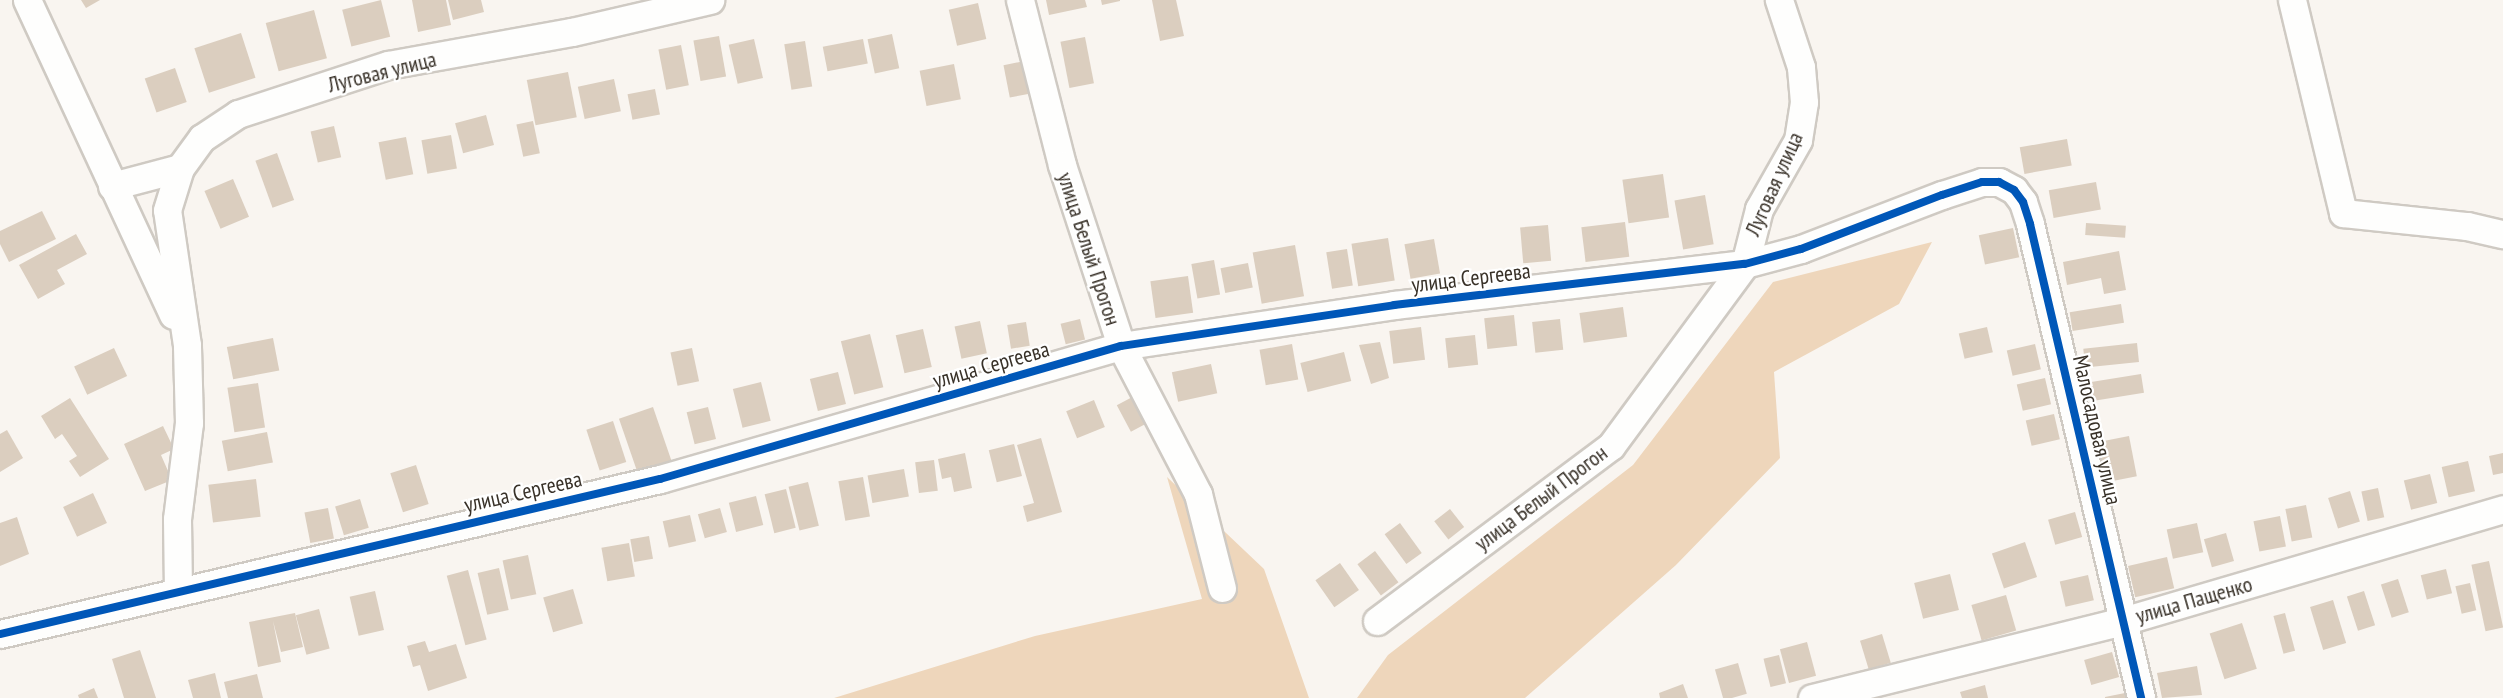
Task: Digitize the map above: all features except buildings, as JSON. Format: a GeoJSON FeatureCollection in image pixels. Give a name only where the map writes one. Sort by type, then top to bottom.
{"type":"FeatureCollection","features":[{"type":"Feature","properties":{"kind":"street"},"geometry":{"type":"LineString","coordinates":[[27,0],[187,345]]}},
{"type":"Feature","properties":{"kind":"street","name":"Луговая улица"},"geometry":{"type":"LineString","coordinates":[[178,591],[177,519],[189,423],[187,345],[167,210],[180,168],[202,138],[238,114],[388,65],[572,32],[710,0]]}},
{"type":"Feature","properties":{"kind":"street","name":"улица Белый Прогон"},"geometry":{"type":"LineString","coordinates":[[1020,0],[1062,165],[1121,346],[1198,494],[1221,588]]}},
{"type":"Feature","properties":{"kind":"street","name":"Луговая улица"},"geometry":{"type":"LineString","coordinates":[[1745,264],[1759,209],[1798,140],[1804,102],[1801,67],[1779,0]]}},
{"type":"Feature","properties":{"kind":"street"},"geometry":{"type":"LineString","coordinates":[[2292,0],[2343,213],[2467,226],[2503,234]]}},
{"type":"Feature","properties":{"kind":"street"},"geometry":{"type":"LineString","coordinates":[[112,186],[180,168]]}},
{"type":"Feature","properties":{"kind":"street","name":"улица Сергеева"},"geometry":{"type":"LineString","coordinates":[[0,634],[660,479],[1121,346],[1394,305],[1745,264],[1801,249],[1982,182],[1999,182]]}},
{"type":"Feature","properties":{"kind":"street","name":"Малосадовая улица"},"geometry":{"type":"LineString","coordinates":[[1999,182],[2014,190],[2023,202],[2030,225],[2141,698]]}},
{"type":"Feature","properties":{"kind":"street","name":"улица Белый Прогон"},"geometry":{"type":"LineString","coordinates":[[1377,621],[1611,446],[1745,264]]}},
{"type":"Feature","properties":{"kind":"street","name":"улица Пащенко"},"geometry":{"type":"LineString","coordinates":[[1812,698],[2123,621],[2503,509]]}},
{"type":"Feature","properties":{"kind":"shaded area"},"geometry":{"type":"Polygon","coordinates":[[[1932,242],[1899,304],[1774,372],[1780,458],[1676,565],[1525,698],[1357,698],[1388,655],[1633,465],[1773,282],[1932,242]]]}},
{"type":"Feature","properties":{"kind":"shaded area"},"geometry":{"type":"Polygon","coordinates":[[[1167,477],[1264,569],[1309,698],[834,698],[1035,636],[1202,599],[1167,477]]]}},
{"type":"Feature","properties":{"kind":"cycle path"},"geometry":{"type":"LineString","coordinates":[[0,634],[660,479],[1121,346],[1394,305],[1745,264],[1801,249],[1982,182],[1999,182],[2014,190],[2023,202],[2030,224],[2141,698]]}}]}
